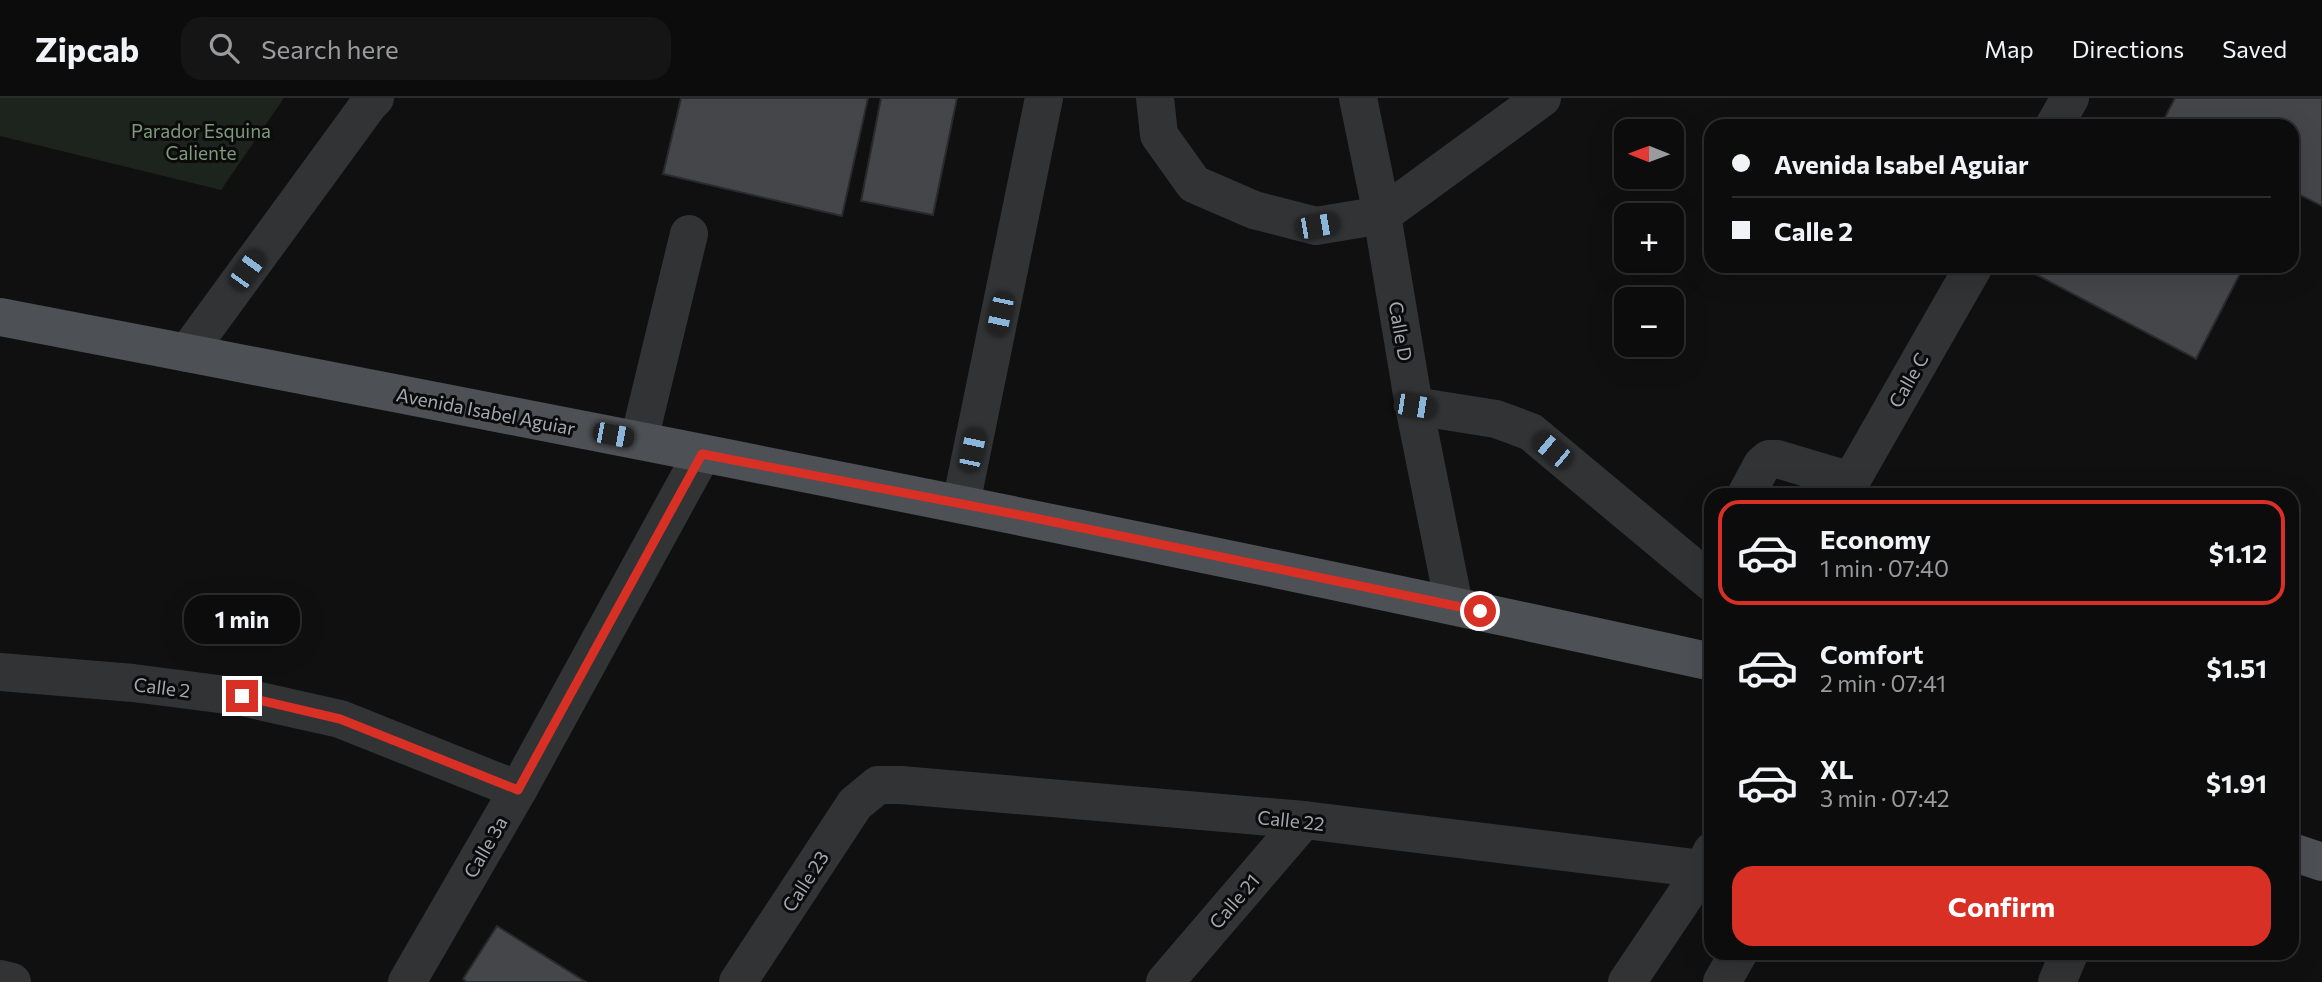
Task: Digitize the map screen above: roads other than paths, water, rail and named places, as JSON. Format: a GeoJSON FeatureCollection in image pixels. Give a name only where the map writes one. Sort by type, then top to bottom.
{"type":"FeatureCollection","features":[{"type":"Feature","properties":{"kind":"main road","name":"Avenida Isabel Aguiar"},"geometry":{"type":"LineString","coordinates":[[0,317],[961,504],[1704,660]]}},
{"type":"Feature","properties":{"kind":"main road"},"geometry":{"type":"LineString","coordinates":[[2299,854],[2322,862]]}},
{"type":"Feature","properties":{"kind":"street"},"geometry":{"type":"LineString","coordinates":[[187,353],[375,98]]}},
{"type":"Feature","properties":{"kind":"street"},"geometry":{"type":"LineString","coordinates":[[961,504],[1044,98]]}},
{"type":"Feature","properties":{"kind":"street"},"geometry":{"type":"LineString","coordinates":[[1155,98],[1159,135],[1194,184],[1254,210],[1317,226],[1382,215],[1542,98]]}},
{"type":"Feature","properties":{"kind":"street","name":"Calle D"},"geometry":{"type":"LineString","coordinates":[[1358,98],[1382,215],[1414,406],[1454,606]]}},
{"type":"Feature","properties":{"kind":"street"},"geometry":{"type":"LineString","coordinates":[[2058,119],[2070,98]]}},
{"type":"Feature","properties":{"kind":"street"},"geometry":{"type":"LineString","coordinates":[[639,440],[689,234]]}},
{"type":"Feature","properties":{"kind":"street","name":"Calle C"},"geometry":{"type":"LineString","coordinates":[[1847,488],[1970,273]]}},
{"type":"Feature","properties":{"kind":"street"},"geometry":{"type":"LineString","coordinates":[[1414,406],[1496,419],[1531,432],[1704,569]]}},
{"type":"Feature","properties":{"kind":"street","name":"Calle 3a"},"geometry":{"type":"LineString","coordinates":[[407,982],[518,790],[702,454]]}},
{"type":"Feature","properties":{"kind":"street"},"geometry":{"type":"LineString","coordinates":[[1749,488],[1762,465],[1769,459],[1777,459],[1847,488]]}},
{"type":"Feature","properties":{"kind":"street","name":"Calle 2"},"geometry":{"type":"LineString","coordinates":[[0,671],[242,696],[340,719],[518,790]]}},
{"type":"Feature","properties":{"kind":"street","name":"Calle 22"},"geometry":{"type":"LineString","coordinates":[[878,785],[1304,820],[1704,860]]}},
{"type":"Feature","properties":{"kind":"street","name":"Calle 23"},"geometry":{"type":"LineString","coordinates":[[738,982],[855,804],[878,785]]}},
{"type":"Feature","properties":{"kind":"street","name":"Calle 21"},"geometry":{"type":"LineString","coordinates":[[1165,982],[1304,820]]}},
{"type":"Feature","properties":{"kind":"street"},"geometry":{"type":"LineString","coordinates":[[1626,982],[1652,948],[1704,865]]}},
{"type":"Feature","properties":{"kind":"street"},"geometry":{"type":"LineString","coordinates":[[1722,982],[1735,960]]}},
{"type":"Feature","properties":{"kind":"street"},"geometry":{"type":"LineString","coordinates":[[2057,982],[2066,960]]}},
{"type":"Feature","properties":{"kind":"street"},"geometry":{"type":"LineString","coordinates":[[0,979],[12,982]]}},
{"type":"Feature","properties":{"kind":"park label","name":"Parador Esquina Caliente"},"geometry":{"type":"Point","coordinates":[201,141]}}]}
